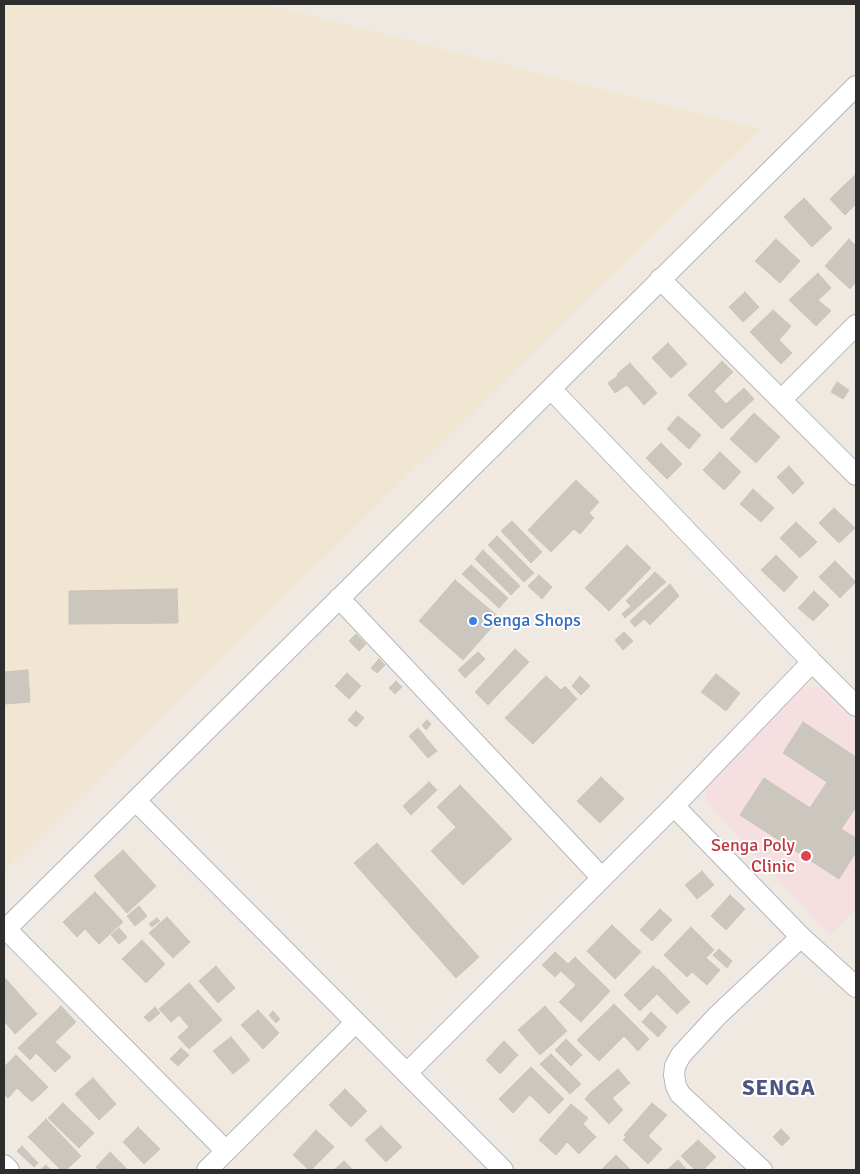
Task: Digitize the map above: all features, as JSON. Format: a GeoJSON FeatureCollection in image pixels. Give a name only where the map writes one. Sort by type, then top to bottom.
{"type":"FeatureCollection","features":[{"type":"Feature","properties":{"kind":"street"},"geometry":{"type":"LineString","coordinates":[[226,1151],[5,930],[856,86]]}},
{"type":"Feature","properties":{"kind":"street"},"geometry":{"type":"LineString","coordinates":[[660,279],[856,475]]}},
{"type":"Feature","properties":{"kind":"street"},"geometry":{"type":"LineString","coordinates":[[782,399],[856,325]]}},
{"type":"Feature","properties":{"kind":"street"},"geometry":{"type":"LineString","coordinates":[[551,389],[856,706]]}},
{"type":"Feature","properties":{"kind":"street"},"geometry":{"type":"LineString","coordinates":[[340,598],[602,878]]}},
{"type":"Feature","properties":{"kind":"street"},"geometry":{"type":"LineString","coordinates":[[407,1073],[674,806],[812,662]]}},
{"type":"Feature","properties":{"kind":"street"},"geometry":{"type":"LineString","coordinates":[[136,801],[503,1170]]}},
{"type":"Feature","properties":{"kind":"street"},"geometry":{"type":"LineString","coordinates":[[674,806],[800,937],[856,988]]}},
{"type":"Feature","properties":{"kind":"street"},"geometry":{"type":"LineString","coordinates":[[762,1170],[680,1094],[675,1080],[675,1066],[681,1055],[717,1016],[800,937]]}},
{"type":"Feature","properties":{"kind":"street"},"geometry":{"type":"LineString","coordinates":[[207,1170],[356,1022]]}},
{"type":"Feature","properties":{"kind":"street"},"geometry":{"type":"LineString","coordinates":[[4,1165],[9,1170]]}},
{"type":"Feature","properties":{"kind":"shaded area"},"geometry":{"type":"Polygon","coordinates":[[[4,4],[264,4],[761,129],[4,871],[4,4]]]}},
{"type":"Feature","properties":{"kind":"shaded area","name":"Senga Poly Clinic"},"geometry":{"type":"Polygon","coordinates":[[[796,686],[821,687],[856,723],[856,910],[830,936],[706,802],[704,777],[796,686]]]}},
{"type":"Feature","properties":{"kind":"building"},"geometry":{"type":"Polygon","coordinates":[[[856,174],[856,204],[845,215],[830,199],[856,174]]]}},
{"type":"Feature","properties":{"kind":"building"},"geometry":{"type":"Polygon","coordinates":[[[804,198],[832,228],[812,247],[784,217],[804,198]]]}},
{"type":"Feature","properties":{"kind":"building"},"geometry":{"type":"Polygon","coordinates":[[[776,239],[800,261],[780,283],[755,261],[776,239]]]}},
{"type":"Feature","properties":{"kind":"building"},"geometry":{"type":"Polygon","coordinates":[[[849,239],[856,246],[856,282],[850,289],[825,266],[849,239]]]}},
{"type":"Feature","properties":{"kind":"building"},"geometry":{"type":"Polygon","coordinates":[[[818,273],[831,288],[818,300],[831,311],[816,326],[789,300],[818,273]]]}},
{"type":"Feature","properties":{"kind":"building"},"geometry":{"type":"Polygon","coordinates":[[[745,292],[759,307],[743,322],[729,307],[745,292]]]}},
{"type":"Feature","properties":{"kind":"building"},"geometry":{"type":"Polygon","coordinates":[[[773,310],[791,326],[779,340],[792,353],[781,364],[750,332],[773,310]]]}},
{"type":"Feature","properties":{"kind":"building"},"geometry":{"type":"Polygon","coordinates":[[[668,343],[687,364],[671,378],[652,358],[668,343]]]}},
{"type":"Feature","properties":{"kind":"building"},"geometry":{"type":"Polygon","coordinates":[[[722,361],[733,372],[714,391],[726,404],[744,388],[754,399],[722,429],[688,395],[722,361]]]}},
{"type":"Feature","properties":{"kind":"building"},"geometry":{"type":"Polygon","coordinates":[[[630,363],[657,393],[644,405],[627,385],[615,393],[608,383],[618,376],[617,374],[630,363]]]}},
{"type":"Feature","properties":{"kind":"building"},"geometry":{"type":"Polygon","coordinates":[[[837,382],[849,390],[843,399],[831,392],[837,382]]]}},
{"type":"Feature","properties":{"kind":"building"},"geometry":{"type":"Polygon","coordinates":[[[754,413],[780,437],[756,463],[730,439],[754,413]]]}},
{"type":"Feature","properties":{"kind":"building"},"geometry":{"type":"Polygon","coordinates":[[[678,416],[701,435],[689,449],[667,429],[678,416]]]}},
{"type":"Feature","properties":{"kind":"building"},"geometry":{"type":"Polygon","coordinates":[[[661,443],[682,464],[667,479],[646,458],[661,443]]]}},
{"type":"Feature","properties":{"kind":"building"},"geometry":{"type":"Polygon","coordinates":[[[720,452],[741,472],[724,490],[703,470],[720,452]]]}},
{"type":"Feature","properties":{"kind":"building"},"geometry":{"type":"Polygon","coordinates":[[[789,466],[804,483],[793,494],[777,477],[789,466]]]}},
{"type":"Feature","properties":{"kind":"building"},"geometry":{"type":"Polygon","coordinates":[[[576,480],[599,502],[589,513],[594,518],[580,534],[574,529],[551,552],[528,530],[576,480]]]}},
{"type":"Feature","properties":{"kind":"building"},"geometry":{"type":"Polygon","coordinates":[[[753,489],[774,508],[761,522],[740,504],[753,489]]]}},
{"type":"Feature","properties":{"kind":"building"},"geometry":{"type":"Polygon","coordinates":[[[834,508],[855,528],[839,543],[819,523],[834,508]]]}},
{"type":"Feature","properties":{"kind":"building"},"geometry":{"type":"Polygon","coordinates":[[[512,521],[542,552],[531,563],[501,531],[512,521]]]}},
{"type":"Feature","properties":{"kind":"building"},"geometry":{"type":"Polygon","coordinates":[[[796,522],[817,542],[800,558],[780,538],[796,522]]]}},
{"type":"Feature","properties":{"kind":"building"},"geometry":{"type":"Polygon","coordinates":[[[497,536],[534,573],[524,582],[488,545],[497,536]]]}},
{"type":"Feature","properties":{"kind":"building"},"geometry":{"type":"Polygon","coordinates":[[[627,545],[651,568],[609,611],[585,588],[627,545]]]}},
{"type":"Feature","properties":{"kind":"building"},"geometry":{"type":"Polygon","coordinates":[[[483,550],[520,586],[511,595],[475,559],[483,550]]]}},
{"type":"Feature","properties":{"kind":"building"},"geometry":{"type":"Polygon","coordinates":[[[776,555],[798,577],[784,592],[761,570],[776,555]]]}},
{"type":"Feature","properties":{"kind":"building"},"geometry":{"type":"Polygon","coordinates":[[[835,561],[856,582],[840,598],[819,577],[835,561]]]}},
{"type":"Feature","properties":{"kind":"building"},"geometry":{"type":"Polygon","coordinates":[[[471,565],[508,598],[499,608],[462,574],[471,565]]]}},
{"type":"Feature","properties":{"kind":"building"},"geometry":{"type":"Polygon","coordinates":[[[655,572],[666,582],[625,618],[622,614],[631,606],[626,601],[655,572]]]}},
{"type":"Feature","properties":{"kind":"building"},"geometry":{"type":"Polygon","coordinates":[[[539,575],[552,587],[542,599],[528,586],[539,575]]]}},
{"type":"Feature","properties":{"kind":"building"},"geometry":{"type":"Polygon","coordinates":[[[455,580],[500,618],[463,660],[419,621],[455,580]]]}},
{"type":"Feature","properties":{"kind":"building"},"geometry":{"type":"Polygon","coordinates":[[[670,584],[679,596],[650,625],[644,619],[635,627],[630,621],[670,584]]]}},
{"type":"Feature","properties":{"kind":"building"},"geometry":{"type":"Polygon","coordinates":[[[177,589],[178,623],[69,624],[69,591],[177,589]]]}},
{"type":"Feature","properties":{"kind":"building"},"geometry":{"type":"Polygon","coordinates":[[[814,591],[829,605],[813,621],[798,608],[814,591]]]}},
{"type":"Feature","properties":{"kind":"building"},"geometry":{"type":"Polygon","coordinates":[[[624,632],[633,641],[623,650],[615,640],[624,632]]]}},
{"type":"Feature","properties":{"kind":"building"},"geometry":{"type":"Polygon","coordinates":[[[356,634],[366,644],[359,651],[349,641],[356,634]]]}},
{"type":"Feature","properties":{"kind":"building"},"geometry":{"type":"Polygon","coordinates":[[[515,649],[529,662],[488,705],[475,692],[515,649]]]}},
{"type":"Feature","properties":{"kind":"building"},"geometry":{"type":"Polygon","coordinates":[[[478,652],[485,659],[465,678],[458,670],[478,652]]]}},
{"type":"Feature","properties":{"kind":"building"},"geometry":{"type":"Polygon","coordinates":[[[379,659],[385,665],[377,673],[371,668],[379,659]]]}},
{"type":"Feature","properties":{"kind":"building"},"geometry":{"type":"Polygon","coordinates":[[[28,670],[30,702],[4,704],[4,672],[28,670]]]}},
{"type":"Feature","properties":{"kind":"building"},"geometry":{"type":"Polygon","coordinates":[[[347,673],[361,686],[349,699],[335,686],[347,673]]]}},
{"type":"Feature","properties":{"kind":"building"},"geometry":{"type":"Polygon","coordinates":[[[716,674],[740,693],[726,711],[701,692],[716,674]]]}},
{"type":"Feature","properties":{"kind":"building"},"geometry":{"type":"Polygon","coordinates":[[[546,676],[561,690],[565,686],[577,699],[533,744],[505,718],[546,676]]]}},
{"type":"Feature","properties":{"kind":"building"},"geometry":{"type":"Polygon","coordinates":[[[580,676],[590,686],[581,695],[572,686],[580,676]]]}},
{"type":"Feature","properties":{"kind":"building"},"geometry":{"type":"Polygon","coordinates":[[[396,681],[402,687],[395,694],[389,688],[396,681]]]}},
{"type":"Feature","properties":{"kind":"building"},"geometry":{"type":"Polygon","coordinates":[[[356,711],[364,718],[356,727],[348,720],[356,711]]]}},
{"type":"Feature","properties":{"kind":"building"},"geometry":{"type":"Polygon","coordinates":[[[427,720],[431,724],[426,730],[422,725],[427,720]]]}},
{"type":"Feature","properties":{"kind":"building"},"geometry":{"type":"Polygon","coordinates":[[[803,722],[856,757],[856,807],[841,829],[856,838],[856,852],[839,879],[740,815],[764,778],[810,808],[827,782],[783,753],[803,722]]]}},
{"type":"Feature","properties":{"kind":"building"},"geometry":{"type":"Polygon","coordinates":[[[418,728],[437,751],[428,758],[409,736],[418,728]]]}},
{"type":"Feature","properties":{"kind":"building"},"geometry":{"type":"Polygon","coordinates":[[[601,777],[624,799],[600,823],[577,801],[601,777]]]}},
{"type":"Feature","properties":{"kind":"building"},"geometry":{"type":"Polygon","coordinates":[[[429,782],[437,790],[411,815],[403,806],[429,782]]]}},
{"type":"Feature","properties":{"kind":"building"},"geometry":{"type":"Polygon","coordinates":[[[460,785],[512,839],[463,885],[431,851],[456,827],[437,807],[460,785]]]}},
{"type":"Feature","properties":{"kind":"building"},"geometry":{"type":"Polygon","coordinates":[[[377,843],[479,957],[456,978],[354,863],[377,843]]]}},
{"type":"Feature","properties":{"kind":"building"},"geometry":{"type":"Polygon","coordinates":[[[123,850],[156,886],[127,913],[94,876],[123,850]]]}},
{"type":"Feature","properties":{"kind":"building"},"geometry":{"type":"Polygon","coordinates":[[[702,871],[714,885],[697,899],[685,885],[702,871]]]}},
{"type":"Feature","properties":{"kind":"building"},"geometry":{"type":"Polygon","coordinates":[[[95,892],[123,922],[99,944],[85,929],[77,937],[63,922],[95,892]]]}},
{"type":"Feature","properties":{"kind":"building"},"geometry":{"type":"Polygon","coordinates":[[[730,895],[745,909],[726,930],[711,916],[730,895]]]}},
{"type":"Feature","properties":{"kind":"building"},"geometry":{"type":"Polygon","coordinates":[[[139,906],[147,916],[135,926],[127,916],[139,906]]]}},
{"type":"Feature","properties":{"kind":"building"},"geometry":{"type":"Polygon","coordinates":[[[660,909],[672,920],[652,941],[640,930],[660,909]]]}},
{"type":"Feature","properties":{"kind":"building"},"geometry":{"type":"Polygon","coordinates":[[[167,917],[190,942],[173,958],[149,933],[167,917]]]}},
{"type":"Feature","properties":{"kind":"building"},"geometry":{"type":"Polygon","coordinates":[[[157,918],[160,921],[152,927],[149,924],[157,918]]]}},
{"type":"Feature","properties":{"kind":"building"},"geometry":{"type":"Polygon","coordinates":[[[612,925],[641,952],[615,979],[587,951],[612,925]]]}},
{"type":"Feature","properties":{"kind":"building"},"geometry":{"type":"Polygon","coordinates":[[[691,927],[714,950],[706,958],[720,970],[707,985],[692,972],[687,977],[664,955],[691,927]]]}},
{"type":"Feature","properties":{"kind":"building"},"geometry":{"type":"Polygon","coordinates":[[[119,928],[127,937],[119,944],[111,935],[119,928]]]}},
{"type":"Feature","properties":{"kind":"building"},"geometry":{"type":"Polygon","coordinates":[[[142,940],[165,964],[146,983],[122,959],[142,940]]]}},
{"type":"Feature","properties":{"kind":"building"},"geometry":{"type":"Polygon","coordinates":[[[719,949],[732,961],[727,968],[713,955],[719,949]]]}},
{"type":"Feature","properties":{"kind":"building"},"geometry":{"type":"Polygon","coordinates":[[[555,952],[568,964],[555,977],[542,965],[555,952]]]}},
{"type":"Feature","properties":{"kind":"building"},"geometry":{"type":"Polygon","coordinates":[[[575,957],[610,991],[581,1022],[559,1002],[576,985],[561,971],[575,957]]]}},
{"type":"Feature","properties":{"kind":"building"},"geometry":{"type":"Polygon","coordinates":[[[216,966],[235,988],[218,1003],[199,981],[216,966]]]}},
{"type":"Feature","properties":{"kind":"building"},"geometry":{"type":"Polygon","coordinates":[[[653,966],[690,1002],[677,1014],[657,994],[640,1011],[624,995],[653,966]]]}},
{"type":"Feature","properties":{"kind":"building"},"geometry":{"type":"Polygon","coordinates":[[[6,979],[37,1014],[15,1034],[4,1021],[4,981],[6,979]]]}},
{"type":"Feature","properties":{"kind":"building"},"geometry":{"type":"Polygon","coordinates":[[[189,983],[222,1020],[189,1049],[178,1037],[189,1027],[179,1015],[171,1022],[159,1009],[189,983]]]}},
{"type":"Feature","properties":{"kind":"building"},"geometry":{"type":"Polygon","coordinates":[[[614,1004],[649,1039],[638,1051],[624,1036],[599,1061],[577,1040],[614,1004]]]}},
{"type":"Feature","properties":{"kind":"building"},"geometry":{"type":"Polygon","coordinates":[[[61,1006],[76,1022],[55,1042],[71,1057],[55,1072],[36,1053],[30,1060],[18,1048],[61,1006]]]}},
{"type":"Feature","properties":{"kind":"building"},"geometry":{"type":"Polygon","coordinates":[[[545,1006],[567,1031],[540,1055],[518,1030],[545,1006]]]}},
{"type":"Feature","properties":{"kind":"building"},"geometry":{"type":"Polygon","coordinates":[[[155,1007],[160,1013],[149,1022],[144,1017],[155,1007]]]}},
{"type":"Feature","properties":{"kind":"building"},"geometry":{"type":"Polygon","coordinates":[[[258,1010],[279,1033],[263,1049],[241,1025],[258,1010]]]}},
{"type":"Feature","properties":{"kind":"building"},"geometry":{"type":"Polygon","coordinates":[[[273,1011],[280,1019],[276,1023],[269,1015],[273,1011]]]}},
{"type":"Feature","properties":{"kind":"building"},"geometry":{"type":"Polygon","coordinates":[[[651,1012],[667,1027],[658,1037],[642,1022],[651,1012]]]}},
{"type":"Feature","properties":{"kind":"building"},"geometry":{"type":"Polygon","coordinates":[[[231,1037],[250,1060],[233,1074],[213,1051],[231,1037]]]}},
{"type":"Feature","properties":{"kind":"building"},"geometry":{"type":"Polygon","coordinates":[[[566,1039],[582,1055],[571,1066],[555,1050],[566,1039]]]}},
{"type":"Feature","properties":{"kind":"building"},"geometry":{"type":"Polygon","coordinates":[[[504,1041],[518,1055],[500,1074],[486,1060],[504,1041]]]}},
{"type":"Feature","properties":{"kind":"building"},"geometry":{"type":"Polygon","coordinates":[[[181,1048],[189,1055],[178,1066],[170,1059],[181,1048]]]}},
{"type":"Feature","properties":{"kind":"building"},"geometry":{"type":"Polygon","coordinates":[[[551,1054],[581,1084],[570,1094],[540,1064],[551,1054]]]}},
{"type":"Feature","properties":{"kind":"building"},"geometry":{"type":"Polygon","coordinates":[[[16,1055],[48,1087],[32,1102],[17,1088],[8,1098],[4,1094],[4,1067],[16,1055]]]}},
{"type":"Feature","properties":{"kind":"building"},"geometry":{"type":"Polygon","coordinates":[[[531,1067],[564,1099],[549,1114],[530,1095],[513,1113],[499,1099],[531,1067]]]}},
{"type":"Feature","properties":{"kind":"building"},"geometry":{"type":"Polygon","coordinates":[[[618,1069],[630,1083],[612,1098],[623,1110],[609,1124],[585,1099],[618,1069]]]}},
{"type":"Feature","properties":{"kind":"building"},"geometry":{"type":"Polygon","coordinates":[[[93,1078],[116,1104],[99,1120],[75,1094],[93,1078]]]}},
{"type":"Feature","properties":{"kind":"building"},"geometry":{"type":"Polygon","coordinates":[[[345,1089],[367,1111],[351,1127],[329,1105],[345,1089]]]}},
{"type":"Feature","properties":{"kind":"building"},"geometry":{"type":"Polygon","coordinates":[[[63,1103],[94,1133],[79,1148],[48,1118],[63,1103]]]}},
{"type":"Feature","properties":{"kind":"building"},"geometry":{"type":"Polygon","coordinates":[[[652,1103],[667,1115],[648,1136],[662,1149],[648,1164],[623,1140],[626,1137],[624,1135],[652,1103]]]}},
{"type":"Feature","properties":{"kind":"building"},"geometry":{"type":"Polygon","coordinates":[[[571,1104],[588,1118],[583,1124],[596,1137],[579,1154],[567,1142],[556,1155],[539,1140],[571,1104]]]}},
{"type":"Feature","properties":{"kind":"building"},"geometry":{"type":"Polygon","coordinates":[[[46,1119],[81,1156],[66,1170],[61,1170],[28,1137],[46,1119]]]}},
{"type":"Feature","properties":{"kind":"building"},"geometry":{"type":"Polygon","coordinates":[[[381,1126],[402,1147],[386,1162],[365,1140],[381,1126]]]}},
{"type":"Feature","properties":{"kind":"building"},"geometry":{"type":"Polygon","coordinates":[[[138,1127],[160,1149],[144,1164],[123,1142],[138,1127]]]}},
{"type":"Feature","properties":{"kind":"building"},"geometry":{"type":"Polygon","coordinates":[[[781,1129],[790,1138],[782,1146],[773,1137],[781,1129]]]}},
{"type":"Feature","properties":{"kind":"building"},"geometry":{"type":"Polygon","coordinates":[[[316,1130],[334,1147],[309,1170],[293,1155],[316,1130]]]}},
{"type":"Feature","properties":{"kind":"building"},"geometry":{"type":"Polygon","coordinates":[[[698,1140],[716,1157],[703,1170],[695,1170],[681,1156],[698,1140]]]}},
{"type":"Feature","properties":{"kind":"building"},"geometry":{"type":"Polygon","coordinates":[[[22,1146],[38,1163],[34,1167],[17,1151],[22,1146]]]}},
{"type":"Feature","properties":{"kind":"building"},"geometry":{"type":"Polygon","coordinates":[[[110,1152],[128,1170],[99,1170],[96,1167],[110,1152]]]}},
{"type":"Feature","properties":{"kind":"building"},"geometry":{"type":"Polygon","coordinates":[[[616,1155],[631,1170],[602,1169],[616,1155]]]}},
{"type":"Feature","properties":{"kind":"building"},"geometry":{"type":"Polygon","coordinates":[[[678,1160],[687,1170],[667,1170],[678,1160]]]}},
{"type":"Feature","properties":{"kind":"building"},"geometry":{"type":"Polygon","coordinates":[[[344,1161],[353,1170],[334,1170],[344,1161]]]}},
{"type":"Feature","properties":{"kind":"building"},"geometry":{"type":"Polygon","coordinates":[[[46,1165],[51,1170],[40,1170],[46,1165]]]}},
{"type":"Feature","properties":{"kind":"place","name":"Senga Shops"},"geometry":{"type":"Point","coordinates":[473,621]}},
{"type":"Feature","properties":{"kind":"place","name":"Senga Poly Clinic"},"geometry":{"type":"Point","coordinates":[806,856]}},
{"type":"Feature","properties":{"kind":"district","name":"SENGA"},"geometry":{"type":"Point","coordinates":[779,1089]}}]}
